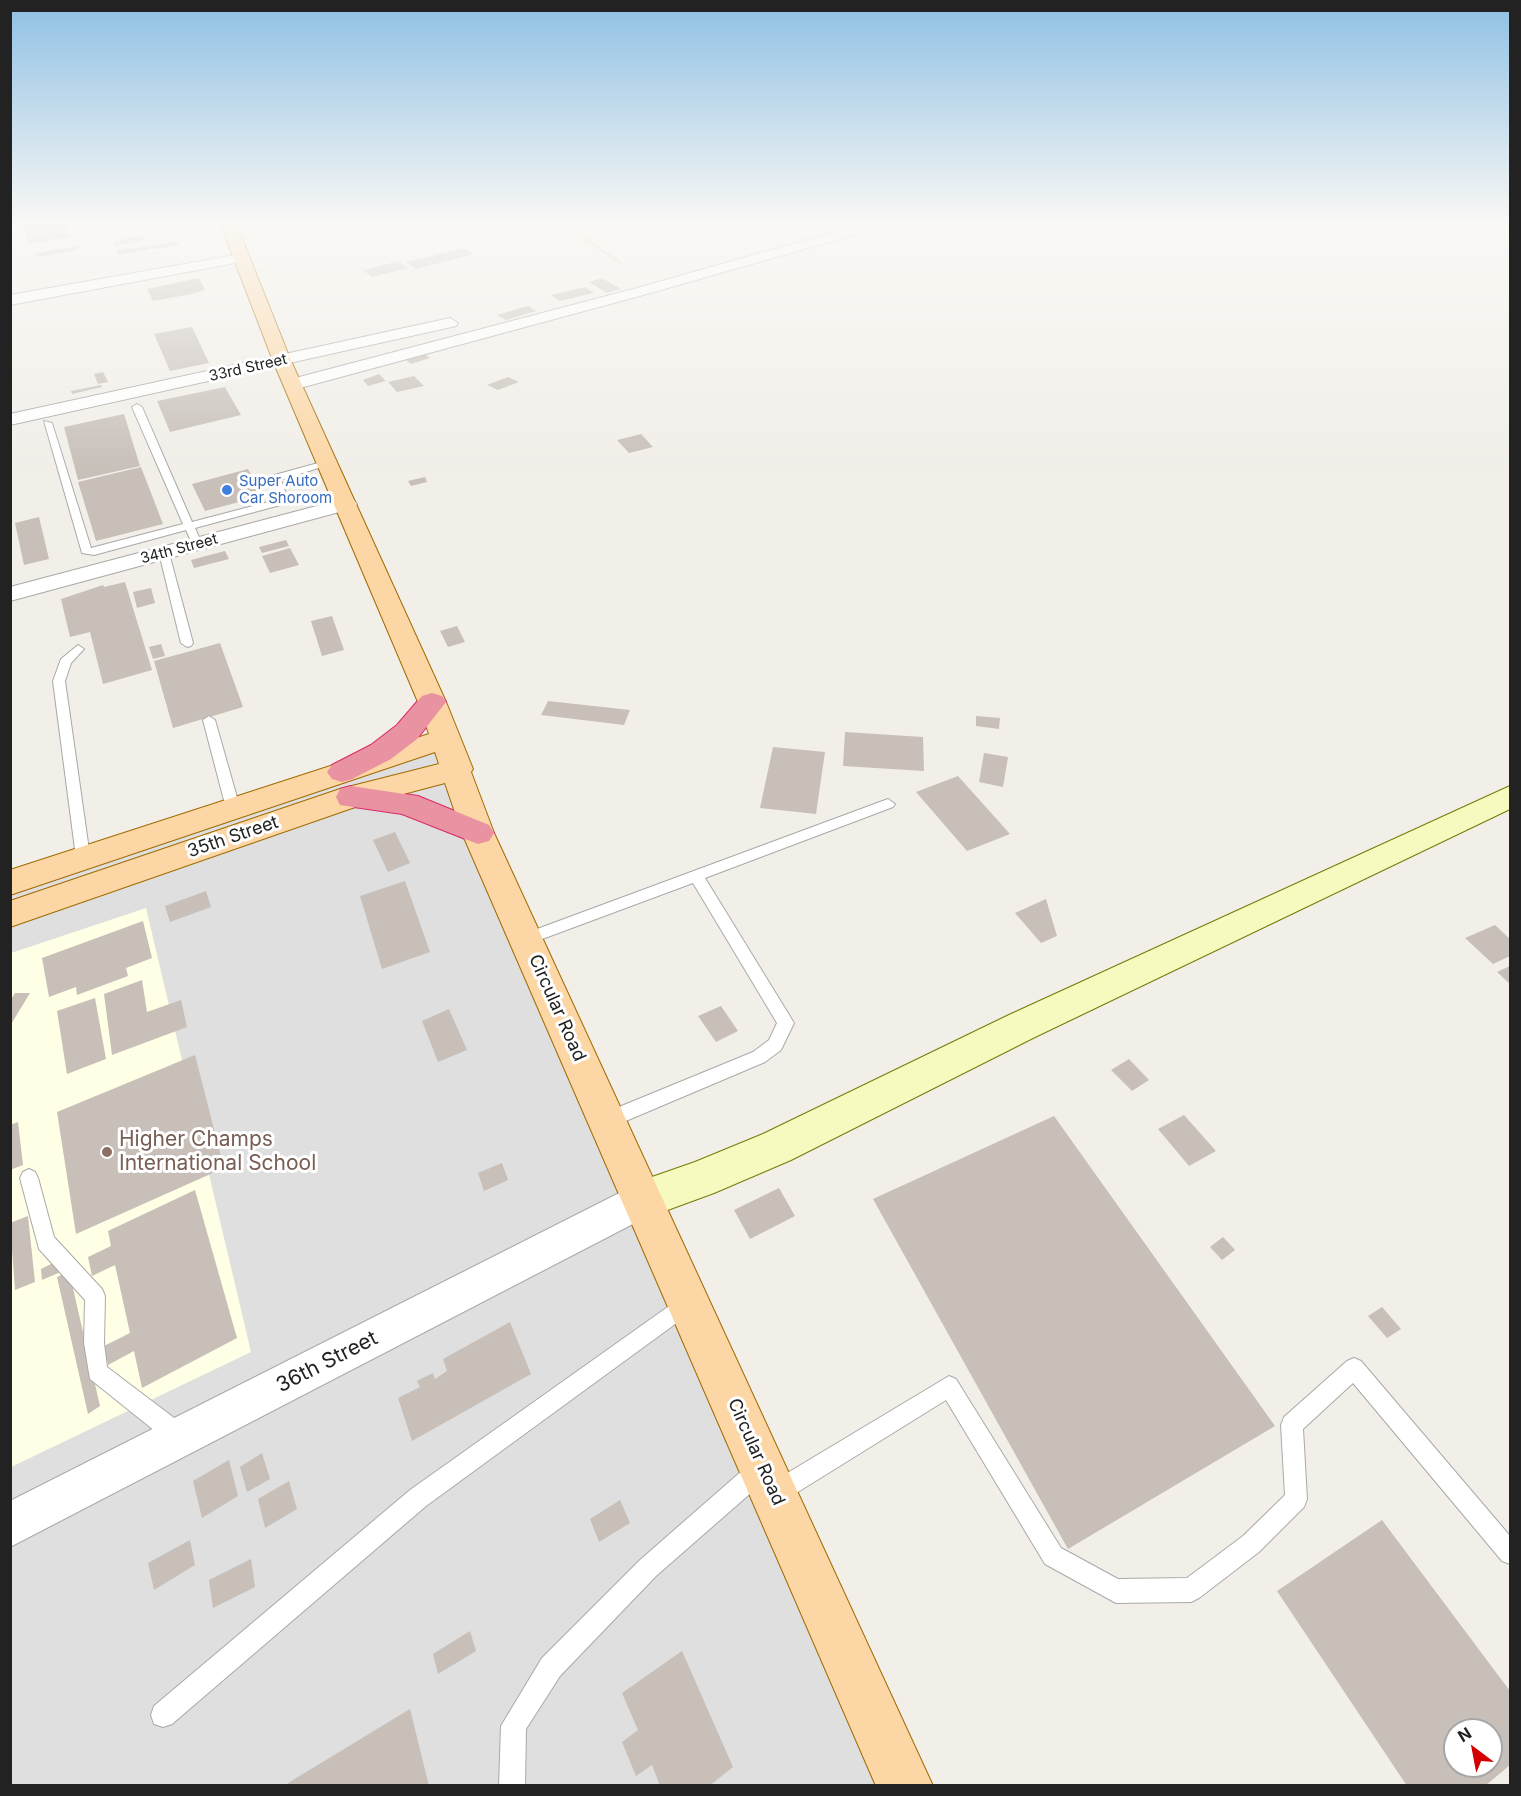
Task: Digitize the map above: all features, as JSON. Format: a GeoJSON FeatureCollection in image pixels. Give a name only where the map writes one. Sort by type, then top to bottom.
{"type":"FeatureCollection","features":[{"type":"Feature","properties":{"kind":"highway"},"geometry":{"type":"LineString","coordinates":[[432,702],[407,732],[381,752],[346,785],[407,804],[478,833]]}},
{"type":"Feature","properties":{"kind":"main road","name":"Circular Road"},"geometry":{"type":"LineString","coordinates":[[261,307],[432,702],[478,833],[905,1785]]}},
{"type":"Feature","properties":{"kind":"main road","name":"35th Street"},"geometry":{"type":"LineString","coordinates":[[10,883],[83,857],[125,859],[346,785],[452,754]]}},
{"type":"Feature","properties":{"kind":"main road","name":"35th Street"},"geometry":{"type":"LineString","coordinates":[[10,914],[233,808],[346,785]]}},
{"type":"Feature","properties":{"kind":"street"},"geometry":{"type":"LineString","coordinates":[[288,373],[574,307]]}},
{"type":"Feature","properties":{"kind":"street","name":"33rd Street"},"geometry":{"type":"LineString","coordinates":[[10,420],[288,373],[332,347],[472,318]]}},
{"type":"Feature","properties":{"kind":"street","name":"34th Street"},"geometry":{"type":"LineString","coordinates":[[10,594],[164,553],[193,535],[347,504]]}},
{"type":"Feature","properties":{"kind":"street"},"geometry":{"type":"LineString","coordinates":[[643,1198],[700,1180],[777,1147],[1032,1021],[1510,797]]}},
{"type":"Feature","properties":{"kind":"street","name":"36th Street"},"geometry":{"type":"LineString","coordinates":[[10,1525],[643,1198]]}},
{"type":"Feature","properties":{"kind":"lane"},"geometry":{"type":"LineString","coordinates":[[137,407],[193,535]]}},
{"type":"Feature","properties":{"kind":"lane"},"geometry":{"type":"LineString","coordinates":[[47,423],[86,551],[94,552],[193,535],[280,502],[283,499],[275,478],[329,463]]}},
{"type":"Feature","properties":{"kind":"lane"},"geometry":{"type":"LineString","coordinates":[[164,553],[187,643]]}},
{"type":"Feature","properties":{"kind":"lane"},"geometry":{"type":"LineString","coordinates":[[78,648],[64,662],[59,681],[83,857]]}},
{"type":"Feature","properties":{"kind":"lane"},"geometry":{"type":"LineString","coordinates":[[209,720],[233,808]]}},
{"type":"Feature","properties":{"kind":"lane"},"geometry":{"type":"LineString","coordinates":[[526,939],[888,804]]}},
{"type":"Feature","properties":{"kind":"lane"},"geometry":{"type":"LineString","coordinates":[[608,1120],[759,1057],[776,1045],[786,1023],[696,875]]}},
{"type":"Feature","properties":{"kind":"lane"},"geometry":{"type":"LineString","coordinates":[[29,1178],[46,1242],[95,1296],[94,1343],[97,1372],[180,1437]]}},
{"type":"Feature","properties":{"kind":"lane"},"geometry":{"type":"LineString","coordinates":[[163,1715],[418,1498],[689,1302]]}},
{"type":"Feature","properties":{"kind":"lane"},"geometry":{"type":"LineString","coordinates":[[512,1785],[514,1726],[551,1667],[648,1568],[768,1481],[949,1386],[1053,1556],[1116,1591],[1191,1590],[1251,1544],[1296,1499],[1292,1425],[1354,1368],[1510,1553]]}},
{"type":"Feature","properties":{"kind":"shaded area"},"geometry":{"type":"Polygon","coordinates":[[[433,739],[879,1785],[11,1785],[10,885],[433,739]]]}},
{"type":"Feature","properties":{"kind":"shaded area","name":"Higher Champs International School"},"geometry":{"type":"Polygon","coordinates":[[[146,908],[251,1352],[11,1467],[11,953],[146,908]]]}},
{"type":"Feature","properties":{"kind":"building"},"geometry":{"type":"Polygon","coordinates":[[[525,307],[536,311],[506,320],[497,315],[525,307]]]}},
{"type":"Feature","properties":{"kind":"building"},"geometry":{"type":"Polygon","coordinates":[[[192,327],[209,363],[170,371],[154,334],[192,327]]]}},
{"type":"Feature","properties":{"kind":"building"},"geometry":{"type":"Polygon","coordinates":[[[424,353],[430,358],[411,364],[405,359],[424,353]]]}},
{"type":"Feature","properties":{"kind":"building"},"geometry":{"type":"Polygon","coordinates":[[[103,372],[108,382],[98,384],[94,374],[103,372]]]}},
{"type":"Feature","properties":{"kind":"building"},"geometry":{"type":"Polygon","coordinates":[[[379,374],[386,381],[368,386],[363,380],[379,374]]]}},
{"type":"Feature","properties":{"kind":"building"},"geometry":{"type":"Polygon","coordinates":[[[414,376],[424,386],[397,392],[388,382],[414,376]]]}},
{"type":"Feature","properties":{"kind":"building"},"geometry":{"type":"Polygon","coordinates":[[[508,377],[519,382],[498,390],[487,385],[508,377]]]}},
{"type":"Feature","properties":{"kind":"building"},"geometry":{"type":"Polygon","coordinates":[[[101,385],[102,387],[72,394],[71,391],[101,385]]]}},
{"type":"Feature","properties":{"kind":"building"},"geometry":{"type":"Polygon","coordinates":[[[225,387],[241,415],[170,432],[157,401],[225,387]]]}},
{"type":"Feature","properties":{"kind":"building"},"geometry":{"type":"Polygon","coordinates":[[[124,414],[140,466],[78,480],[64,427],[124,414]]]}},
{"type":"Feature","properties":{"kind":"building"},"geometry":{"type":"Polygon","coordinates":[[[641,434],[653,447],[629,453],[617,440],[641,434]]]}},
{"type":"Feature","properties":{"kind":"building"},"geometry":{"type":"Polygon","coordinates":[[[141,467],[163,524],[96,541],[78,482],[141,467]]]}},
{"type":"Feature","properties":{"kind":"building","name":"Super Auto Car Shoroom"},"geometry":{"type":"Polygon","coordinates":[[[248,469],[262,496],[205,511],[192,484],[248,469]]]}},
{"type":"Feature","properties":{"kind":"building"},"geometry":{"type":"Polygon","coordinates":[[[425,477],[427,482],[411,486],[408,481],[425,477]]]}},
{"type":"Feature","properties":{"kind":"building"},"geometry":{"type":"Polygon","coordinates":[[[39,517],[49,559],[24,565],[15,523],[39,517]]]}},
{"type":"Feature","properties":{"kind":"building"},"geometry":{"type":"Polygon","coordinates":[[[286,540],[289,546],[262,553],[259,547],[286,540]]]}},
{"type":"Feature","properties":{"kind":"building"},"geometry":{"type":"Polygon","coordinates":[[[290,548],[299,565],[270,573],[262,556],[290,548]]]}},
{"type":"Feature","properties":{"kind":"building"},"geometry":{"type":"Polygon","coordinates":[[[225,551],[229,559],[194,568],[191,560],[225,551]]]}},
{"type":"Feature","properties":{"kind":"building"},"geometry":{"type":"Polygon","coordinates":[[[125,582],[152,670],[103,684],[90,632],[70,637],[61,599],[103,585],[104,587],[125,582]]]}},
{"type":"Feature","properties":{"kind":"building"},"geometry":{"type":"Polygon","coordinates":[[[151,588],[155,603],[137,608],[133,592],[151,588]]]}},
{"type":"Feature","properties":{"kind":"building"},"geometry":{"type":"Polygon","coordinates":[[[332,616],[344,650],[322,656],[311,621],[332,616]]]}},
{"type":"Feature","properties":{"kind":"building"},"geometry":{"type":"Polygon","coordinates":[[[457,626],[465,642],[448,647],[440,631],[457,626]]]}},
{"type":"Feature","properties":{"kind":"building"},"geometry":{"type":"Polygon","coordinates":[[[220,643],[243,707],[173,728],[154,661],[220,643]]]}},
{"type":"Feature","properties":{"kind":"building"},"geometry":{"type":"Polygon","coordinates":[[[161,644],[165,656],[153,659],[149,647],[161,644]]]}},
{"type":"Feature","properties":{"kind":"building"},"geometry":{"type":"Polygon","coordinates":[[[548,701],[630,710],[624,725],[541,715],[548,701]]]}},
{"type":"Feature","properties":{"kind":"building"},"geometry":{"type":"Polygon","coordinates":[[[976,716],[1000,718],[999,729],[976,726],[976,716]]]}},
{"type":"Feature","properties":{"kind":"building"},"geometry":{"type":"Polygon","coordinates":[[[845,732],[923,737],[924,771],[843,766],[845,732]]]}},
{"type":"Feature","properties":{"kind":"building"},"geometry":{"type":"Polygon","coordinates":[[[773,747],[825,752],[816,814],[760,808],[773,747]]]}},
{"type":"Feature","properties":{"kind":"building"},"geometry":{"type":"Polygon","coordinates":[[[984,753],[1008,757],[1003,787],[979,782],[984,753]]]}},
{"type":"Feature","properties":{"kind":"building"},"geometry":{"type":"Polygon","coordinates":[[[958,776],[1010,834],[967,851],[916,792],[958,776]]]}},
{"type":"Feature","properties":{"kind":"building"},"geometry":{"type":"Polygon","coordinates":[[[395,832],[410,863],[388,872],[373,840],[395,832]]]}},
{"type":"Feature","properties":{"kind":"building"},"geometry":{"type":"Polygon","coordinates":[[[405,881],[430,952],[382,969],[360,896],[405,881]]]}},
{"type":"Feature","properties":{"kind":"building"},"geometry":{"type":"Polygon","coordinates":[[[206,891],[211,907],[170,922],[165,906],[206,891]]]}},
{"type":"Feature","properties":{"kind":"building"},"geometry":{"type":"Polygon","coordinates":[[[1046,899],[1057,936],[1041,943],[1015,913],[1046,899]]]}},
{"type":"Feature","properties":{"kind":"building"},"geometry":{"type":"Polygon","coordinates":[[[143,921],[152,958],[126,968],[128,976],[77,995],[76,987],[49,997],[42,958],[143,921]]]}},
{"type":"Feature","properties":{"kind":"building"},"geometry":{"type":"Polygon","coordinates":[[[1495,925],[1510,939],[1510,956],[1493,964],[1465,938],[1495,925]]]}},
{"type":"Feature","properties":{"kind":"building"},"geometry":{"type":"Polygon","coordinates":[[[1510,966],[1510,984],[1497,972],[1510,966]]]}},
{"type":"Feature","properties":{"kind":"building"},"geometry":{"type":"Polygon","coordinates":[[[142,980],[147,1012],[181,1000],[187,1027],[112,1055],[104,994],[142,980]]]}},
{"type":"Feature","properties":{"kind":"building"},"geometry":{"type":"Polygon","coordinates":[[[15,993],[30,993],[10,1026],[10,1001],[15,993]]]}},
{"type":"Feature","properties":{"kind":"building"},"geometry":{"type":"Polygon","coordinates":[[[95,998],[106,1059],[67,1074],[57,1011],[95,998]]]}},
{"type":"Feature","properties":{"kind":"building"},"geometry":{"type":"Polygon","coordinates":[[[721,1006],[738,1031],[716,1042],[698,1016],[721,1006]]]}},
{"type":"Feature","properties":{"kind":"building"},"geometry":{"type":"Polygon","coordinates":[[[449,1009],[467,1050],[438,1062],[422,1021],[449,1009]]]}},
{"type":"Feature","properties":{"kind":"building"},"geometry":{"type":"Polygon","coordinates":[[[195,1055],[224,1168],[76,1234],[57,1112],[195,1055]]]}},
{"type":"Feature","properties":{"kind":"building"},"geometry":{"type":"Polygon","coordinates":[[[1129,1059],[1149,1080],[1132,1091],[1111,1070],[1129,1059]]]}},
{"type":"Feature","properties":{"kind":"building"},"geometry":{"type":"Polygon","coordinates":[[[1184,1115],[1216,1151],[1189,1166],[1158,1129],[1184,1115]]]}},
{"type":"Feature","properties":{"kind":"building"},"geometry":{"type":"Polygon","coordinates":[[[1054,1116],[1275,1426],[1068,1549],[873,1199],[1054,1116]]]}},
{"type":"Feature","properties":{"kind":"building"},"geometry":{"type":"Polygon","coordinates":[[[18,1122],[23,1165],[10,1170],[10,1125],[18,1122]]]}},
{"type":"Feature","properties":{"kind":"building"},"geometry":{"type":"Polygon","coordinates":[[[502,1163],[508,1180],[484,1191],[478,1173],[502,1163]]]}},
{"type":"Feature","properties":{"kind":"building"},"geometry":{"type":"Polygon","coordinates":[[[779,1188],[795,1216],[750,1239],[734,1210],[779,1188]]]}},
{"type":"Feature","properties":{"kind":"building"},"geometry":{"type":"Polygon","coordinates":[[[195,1190],[237,1338],[142,1388],[134,1351],[108,1365],[104,1346],[130,1333],[115,1265],[92,1276],[88,1257],[111,1246],[108,1231],[195,1190]]]}},
{"type":"Feature","properties":{"kind":"building"},"geometry":{"type":"Polygon","coordinates":[[[28,1216],[35,1282],[15,1290],[10,1223],[28,1216]]]}},
{"type":"Feature","properties":{"kind":"building"},"geometry":{"type":"Polygon","coordinates":[[[1223,1237],[1235,1250],[1222,1260],[1210,1247],[1223,1237]]]}},
{"type":"Feature","properties":{"kind":"building"},"geometry":{"type":"Polygon","coordinates":[[[61,1259],[63,1271],[42,1280],[41,1269],[61,1259]]]}},
{"type":"Feature","properties":{"kind":"building"},"geometry":{"type":"Polygon","coordinates":[[[69,1271],[100,1406],[88,1414],[57,1277],[69,1271]]]}},
{"type":"Feature","properties":{"kind":"building"},"geometry":{"type":"Polygon","coordinates":[[[1382,1307],[1401,1329],[1387,1338],[1368,1316],[1382,1307]]]}},
{"type":"Feature","properties":{"kind":"building"},"geometry":{"type":"Polygon","coordinates":[[[510,1322],[531,1374],[412,1441],[398,1398],[420,1387],[417,1381],[433,1373],[435,1379],[447,1371],[443,1359],[510,1322]]]}},
{"type":"Feature","properties":{"kind":"building"},"geometry":{"type":"Polygon","coordinates":[[[262,1453],[270,1479],[247,1492],[240,1467],[262,1453]]]}},
{"type":"Feature","properties":{"kind":"building"},"geometry":{"type":"Polygon","coordinates":[[[229,1460],[238,1496],[202,1518],[193,1481],[229,1460]]]}},
{"type":"Feature","properties":{"kind":"building"},"geometry":{"type":"Polygon","coordinates":[[[289,1481],[297,1509],[265,1528],[258,1499],[289,1481]]]}},
{"type":"Feature","properties":{"kind":"building"},"geometry":{"type":"Polygon","coordinates":[[[620,1500],[630,1523],[599,1542],[590,1519],[620,1500]]]}},
{"type":"Feature","properties":{"kind":"building"},"geometry":{"type":"Polygon","coordinates":[[[1382,1520],[1510,1691],[1510,1765],[1503,1771],[1503,1718],[1443,1718],[1443,1778],[1495,1778],[1485,1786],[1407,1786],[1277,1591],[1382,1520]]]}},
{"type":"Feature","properties":{"kind":"building"},"geometry":{"type":"Polygon","coordinates":[[[190,1540],[195,1565],[154,1590],[148,1563],[190,1540]]]}},
{"type":"Feature","properties":{"kind":"building"},"geometry":{"type":"Polygon","coordinates":[[[251,1559],[255,1587],[213,1608],[209,1580],[251,1559]]]}},
{"type":"Feature","properties":{"kind":"building"},"geometry":{"type":"Polygon","coordinates":[[[470,1631],[476,1651],[438,1674],[433,1654],[470,1631]]]}},
{"type":"Feature","properties":{"kind":"building"},"geometry":{"type":"Polygon","coordinates":[[[682,1651],[733,1767],[709,1786],[660,1786],[652,1765],[636,1776],[622,1742],[638,1730],[622,1693],[682,1651]]]}},
{"type":"Feature","properties":{"kind":"building"},"geometry":{"type":"Polygon","coordinates":[[[410,1709],[429,1786],[289,1786],[288,1783],[410,1709]]]}},
{"type":"Feature","properties":{"kind":"place","name":"Super Auto Car Shoroom"},"geometry":{"type":"Point","coordinates":[227,490]}},
{"type":"Feature","properties":{"kind":"place","name":"Higher Champs International School"},"geometry":{"type":"Point","coordinates":[107,1152]}}]}
